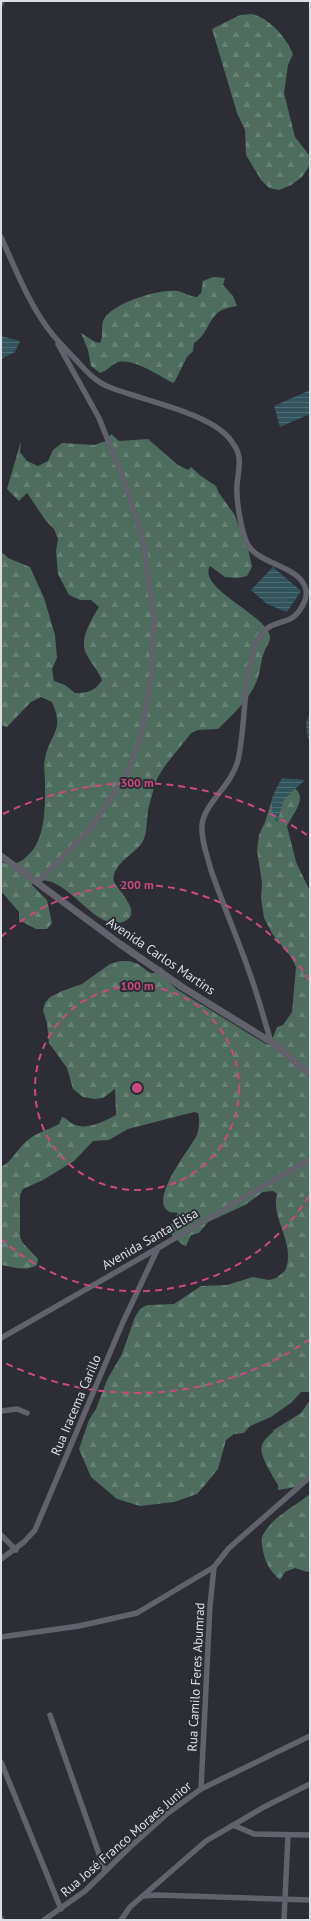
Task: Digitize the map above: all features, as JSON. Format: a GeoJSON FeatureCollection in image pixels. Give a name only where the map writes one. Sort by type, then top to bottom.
{"type":"FeatureCollection","features":[{"type":"Feature","properties":{"kind":"street"},"geometry":{"type":"LineString","coordinates":[[1,237],[28,295],[53,335],[99,418],[123,478],[143,540],[154,616],[151,681],[140,740],[127,773],[91,828],[37,883]]}},
{"type":"Feature","properties":{"kind":"street"},"geometry":{"type":"LineString","coordinates":[[53,335],[98,381],[115,389],[197,418],[228,436],[236,449],[240,460],[237,497],[247,543],[263,558],[300,578],[309,593],[304,604],[293,618],[271,625],[259,637],[251,661],[236,771],[205,813],[202,828],[205,850],[214,880],[250,974],[271,1042]]}},
{"type":"Feature","properties":{"kind":"street","name":"Avenida Carlos Martins"},"geometry":{"type":"LineString","coordinates":[[1,856],[120,944],[176,982],[271,1042],[310,1074]]}},
{"type":"Feature","properties":{"kind":"street","name":"Avenida Santa Elisa"},"geometry":{"type":"LineString","coordinates":[[1,1338],[310,1159]]}},
{"type":"Feature","properties":{"kind":"street","name":"Rua Iracema Carillo"},"geometry":{"type":"LineString","coordinates":[[1,1559],[16,1550],[35,1530],[123,1322],[158,1248]]}},
{"type":"Feature","properties":{"kind":"street"},"geometry":{"type":"LineString","coordinates":[[1,1412],[17,1409],[27,1413]]}},
{"type":"Feature","properties":{"kind":"street"},"geometry":{"type":"LineString","coordinates":[[1,1637],[80,1626],[137,1612],[214,1567],[229,1548],[310,1478]]}},
{"type":"Feature","properties":{"kind":"street"},"geometry":{"type":"LineString","coordinates":[[1,1535],[16,1550]]}},
{"type":"Feature","properties":{"kind":"street","name":"Rua Camilo Feres Abumrad"},"geometry":{"type":"LineString","coordinates":[[201,1789],[210,1606],[214,1567]]}},
{"type":"Feature","properties":{"kind":"street"},"geometry":{"type":"LineString","coordinates":[[50,1715],[105,1871]]}},
{"type":"Feature","properties":{"kind":"street","name":"Rua José Franco Moraes Junior"},"geometry":{"type":"LineString","coordinates":[[44,1920],[85,1891],[168,1813],[201,1789],[310,1736]]}},
{"type":"Feature","properties":{"kind":"street"},"geometry":{"type":"LineString","coordinates":[[1,1762],[3,1772],[61,1909]]}},
{"type":"Feature","properties":{"kind":"street"},"geometry":{"type":"LineString","coordinates":[[121,1920],[130,1907],[206,1841],[264,1807],[310,1784]]}},
{"type":"Feature","properties":{"kind":"street"},"geometry":{"type":"LineString","coordinates":[[233,1825],[254,1834],[310,1835]]}},
{"type":"Feature","properties":{"kind":"street"},"geometry":{"type":"LineString","coordinates":[[284,1920],[288,1835]]}},
{"type":"Feature","properties":{"kind":"street"},"geometry":{"type":"LineString","coordinates":[[143,1896],[157,1895],[310,1900]]}},
{"type":"Feature","properties":{"kind":"green space"},"geometry":{"type":"Polygon","coordinates":[[[252,14],[259,16],[271,24],[282,35],[293,54],[288,65],[284,93],[295,137],[310,156],[310,163],[301,178],[291,185],[279,190],[269,188],[261,180],[246,155],[245,130],[237,113],[212,29],[240,15],[252,14]]]}},
{"type":"Feature","properties":{"kind":"green space"},"geometry":{"type":"Polygon","coordinates":[[[213,277],[225,278],[223,285],[233,296],[237,306],[227,308],[217,313],[199,340],[194,343],[193,351],[187,357],[173,383],[137,364],[129,362],[116,363],[100,373],[91,366],[88,350],[81,333],[95,342],[100,343],[104,319],[109,313],[117,308],[137,298],[159,292],[177,291],[197,297],[201,293],[203,281],[213,277]]]}},
{"type":"Feature","properties":{"kind":"green space"},"geometry":{"type":"Polygon","coordinates":[[[111,434],[119,441],[148,439],[178,465],[188,470],[191,467],[216,486],[219,493],[234,514],[248,548],[252,567],[247,576],[238,578],[225,577],[210,566],[209,574],[213,583],[222,592],[256,618],[265,627],[270,638],[263,655],[259,674],[248,697],[218,729],[198,730],[191,733],[158,777],[149,806],[145,837],[140,845],[115,871],[114,882],[131,908],[129,918],[123,922],[112,923],[100,918],[57,884],[45,880],[33,882],[32,885],[47,900],[52,923],[47,929],[36,929],[19,920],[19,912],[1,891],[1,862],[12,864],[24,859],[32,852],[41,833],[45,790],[44,761],[57,726],[57,719],[52,702],[41,697],[31,702],[7,727],[1,725],[1,555],[3,553],[8,558],[30,567],[44,598],[55,635],[57,658],[52,669],[54,681],[65,685],[75,693],[91,691],[97,687],[102,680],[87,655],[84,646],[85,634],[99,607],[91,600],[80,600],[69,595],[58,574],[56,551],[58,539],[54,529],[46,521],[27,493],[19,501],[7,489],[21,441],[20,452],[27,461],[38,466],[48,461],[53,450],[62,443],[94,445],[106,441],[111,434]]]}},
{"type":"Feature","properties":{"kind":"green space"},"geometry":{"type":"Polygon","coordinates":[[[290,785],[296,789],[300,799],[297,809],[287,826],[296,862],[310,891],[310,1392],[301,1392],[292,1402],[271,1417],[250,1426],[244,1433],[234,1434],[226,1440],[218,1469],[197,1494],[174,1502],[140,1506],[117,1499],[91,1477],[79,1449],[89,1420],[96,1409],[107,1380],[122,1354],[135,1317],[140,1309],[147,1305],[174,1304],[201,1286],[227,1285],[253,1277],[269,1280],[276,1278],[285,1271],[288,1261],[288,1251],[277,1213],[277,1194],[273,1191],[263,1192],[245,1205],[208,1222],[199,1233],[191,1235],[186,1246],[181,1244],[172,1235],[170,1229],[178,1213],[170,1212],[164,1206],[163,1197],[173,1174],[197,1135],[199,1124],[198,1113],[194,1112],[128,1129],[109,1140],[93,1141],[74,1161],[43,1180],[23,1189],[20,1195],[20,1236],[22,1242],[38,1259],[37,1265],[33,1267],[19,1268],[1,1265],[1,1167],[9,1161],[28,1140],[35,1135],[59,1124],[62,1117],[78,1126],[89,1126],[116,1115],[115,1089],[103,1098],[94,1099],[83,1097],[73,1089],[67,1068],[49,1043],[47,1023],[43,1010],[45,1003],[50,997],[82,984],[110,964],[120,961],[129,961],[138,964],[150,973],[155,973],[157,966],[162,968],[169,982],[176,989],[266,1044],[273,1046],[273,1037],[277,1027],[283,1025],[292,1012],[296,967],[291,957],[273,935],[264,918],[261,898],[262,883],[257,850],[259,835],[274,794],[290,785]]]}},
{"type":"Feature","properties":{"kind":"green space"},"geometry":{"type":"Polygon","coordinates":[[[310,1400],[310,1480],[296,1487],[278,1490],[278,1485],[262,1455],[261,1451],[263,1443],[274,1431],[272,1431],[301,1413],[310,1400]]]}},
{"type":"Feature","properties":{"kind":"green space"},"geometry":{"type":"Polygon","coordinates":[[[310,1494],[310,1571],[307,1572],[295,1568],[285,1572],[280,1580],[271,1570],[265,1559],[262,1537],[273,1521],[310,1494]]]}},
{"type":"Feature","properties":{"kind":"water"},"geometry":{"type":"Polygon","coordinates":[[[1,336],[20,341],[15,352],[1,359],[1,336]]]}},
{"type":"Feature","properties":{"kind":"water"},"geometry":{"type":"Polygon","coordinates":[[[310,390],[310,414],[280,427],[274,406],[310,390]]]}},
{"type":"Feature","properties":{"kind":"water"},"geometry":{"type":"Polygon","coordinates":[[[273,567],[301,591],[287,612],[267,604],[251,590],[273,567]]]}},
{"type":"Feature","properties":{"kind":"water"},"geometry":{"type":"Polygon","coordinates":[[[310,713],[310,740],[308,739],[306,723],[310,713]]]}},
{"type":"Feature","properties":{"kind":"water"},"geometry":{"type":"Polygon","coordinates":[[[282,778],[305,780],[284,799],[277,823],[272,810],[272,800],[282,778]]]}}]}
